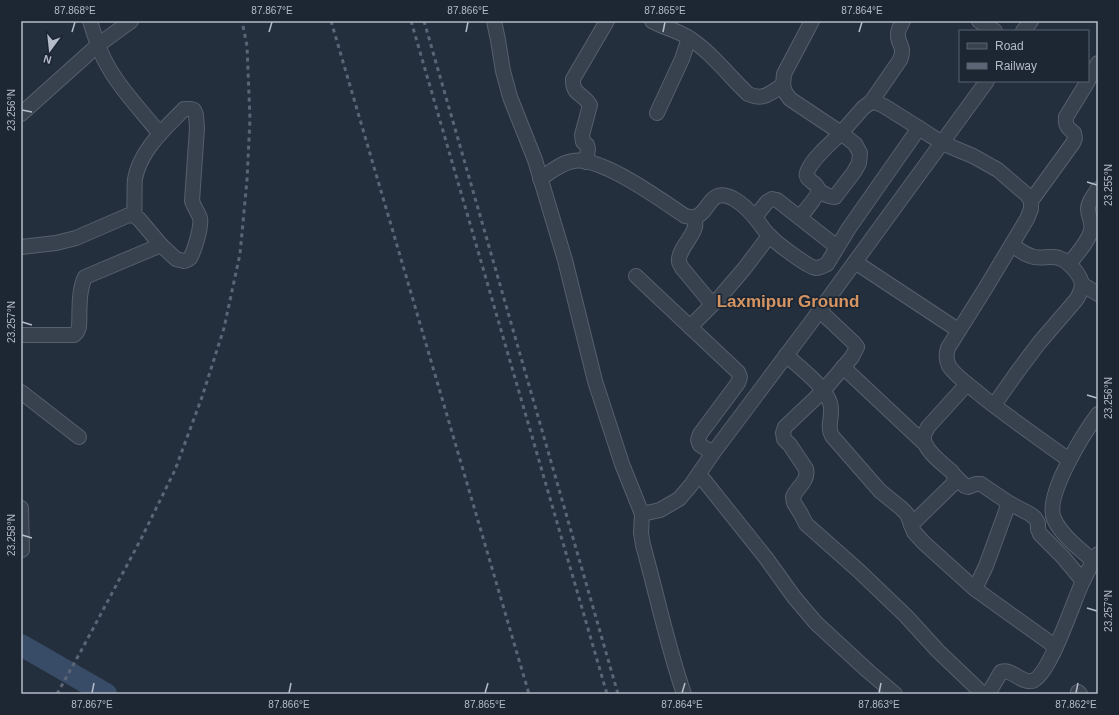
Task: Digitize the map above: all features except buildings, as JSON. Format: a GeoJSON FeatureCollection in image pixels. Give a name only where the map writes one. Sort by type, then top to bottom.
{"type":"FeatureCollection","features":[{"type":"Feature","properties":{"kind":"street"},"geometry":{"type":"LineString","coordinates":[[90,21],[104,59],[115,77],[160,134]]}},
{"type":"Feature","properties":{"kind":"street"},"geometry":{"type":"LineString","coordinates":[[21,114],[98,45],[132,21]]}},
{"type":"Feature","properties":{"kind":"street"},"geometry":{"type":"LineString","coordinates":[[494,21],[503,71],[510,97],[535,160],[565,260],[595,381],[622,464],[642,514],[641,533],[643,546],[684,694]]}},
{"type":"Feature","properties":{"kind":"street"},"geometry":{"type":"LineString","coordinates":[[586,162],[588,149],[587,145],[583,142],[582,135],[590,105],[587,100],[572,86],[573,79],[607,21]]}},
{"type":"Feature","properties":{"kind":"street"},"geometry":{"type":"LineString","coordinates":[[652,21],[689,38],[704,50],[748,94],[755,97],[761,97],[783,85]]}},
{"type":"Feature","properties":{"kind":"street"},"geometry":{"type":"LineString","coordinates":[[812,21],[784,74],[783,85],[785,92],[790,98],[841,133],[855,144],[860,153],[859,163],[854,172],[835,197],[827,196],[818,190],[818,187],[807,177],[806,174],[816,159],[841,133],[863,108],[871,102],[900,60],[903,53],[898,35],[899,28],[903,21]]}},
{"type":"Feature","properties":{"kind":"street"},"geometry":{"type":"LineString","coordinates":[[979,21],[993,30]]}},
{"type":"Feature","properties":{"kind":"street"},"geometry":{"type":"LineString","coordinates":[[1024,30],[1030,21]]}},
{"type":"Feature","properties":{"kind":"street"},"geometry":{"type":"LineString","coordinates":[[657,113],[677,71],[689,38]]}},
{"type":"Feature","properties":{"kind":"street"},"geometry":{"type":"LineString","coordinates":[[1089,79],[1098,63]]}},
{"type":"Feature","properties":{"kind":"street"},"geometry":{"type":"LineString","coordinates":[[642,514],[660,510],[678,499],[699,474],[713,453],[820,311],[986,82]]}},
{"type":"Feature","properties":{"kind":"street"},"geometry":{"type":"LineString","coordinates":[[1031,201],[1073,143],[1075,138],[1074,133],[1065,123],[1066,117],[1087,82]]}},
{"type":"Feature","properties":{"kind":"street"},"geometry":{"type":"LineString","coordinates":[[871,102],[884,106],[942,143],[973,156],[998,170],[1027,195],[1031,201],[1031,209],[1027,219],[985,289],[958,330],[946,354],[950,367],[967,384],[1010,418],[1069,460]]}},
{"type":"Feature","properties":{"kind":"street"},"geometry":{"type":"LineString","coordinates":[[21,247],[56,243],[76,238],[129,215],[139,219],[161,246],[176,259],[184,261],[189,259],[201,224],[200,218],[192,201],[197,128],[194,110],[184,109],[147,150],[140,163],[136,178],[134,216]]}},
{"type":"Feature","properties":{"kind":"street"},"geometry":{"type":"LineString","coordinates":[[540,179],[557,168],[573,161],[586,162],[608,169],[634,183],[685,216],[693,218],[700,215],[710,202],[717,196],[725,195],[735,199],[755,217],[769,236],[815,268],[822,267],[827,264],[849,228],[924,131]]}},
{"type":"Feature","properties":{"kind":"street"},"geometry":{"type":"LineString","coordinates":[[1068,264],[1091,232],[1092,224],[1088,209],[1094,208],[1098,189]]}},
{"type":"Feature","properties":{"kind":"street"},"geometry":{"type":"LineString","coordinates":[[800,217],[816,196],[818,190]]}},
{"type":"Feature","properties":{"kind":"street"},"geometry":{"type":"LineString","coordinates":[[755,217],[767,202],[772,199],[777,200],[837,247]]}},
{"type":"Feature","properties":{"kind":"street"},"geometry":{"type":"LineString","coordinates":[[693,218],[696,221],[696,226],[680,255],[679,261],[682,268],[712,304]]}},
{"type":"Feature","properties":{"kind":"street"},"geometry":{"type":"LineString","coordinates":[[690,327],[744,270],[769,236]]}},
{"type":"Feature","properties":{"kind":"street"},"geometry":{"type":"LineString","coordinates":[[1012,245],[1036,258],[1059,258],[1068,264],[1078,276],[1082,284],[1098,294]]}},
{"type":"Feature","properties":{"kind":"street"},"geometry":{"type":"LineString","coordinates":[[21,335],[74,335],[79,327],[81,292],[85,277],[161,246]]}},
{"type":"Feature","properties":{"kind":"street"},"geometry":{"type":"LineString","coordinates":[[855,262],[958,330]]}},
{"type":"Feature","properties":{"kind":"street"},"geometry":{"type":"LineString","coordinates":[[636,276],[738,372],[740,378],[738,383],[700,434],[698,440],[700,445],[713,453]]}},
{"type":"Feature","properties":{"kind":"street"},"geometry":{"type":"LineString","coordinates":[[994,405],[1039,343],[1076,300],[1082,284]]}},
{"type":"Feature","properties":{"kind":"street"},"geometry":{"type":"LineString","coordinates":[[820,311],[857,347],[852,357],[823,391],[785,427],[784,439],[806,469],[807,473],[804,481],[792,497],[794,504],[806,524],[906,616],[938,651],[983,694]]}},
{"type":"Feature","properties":{"kind":"street"},"geometry":{"type":"LineString","coordinates":[[786,356],[814,380],[830,402],[832,412],[829,428],[832,436],[880,491],[902,508],[907,514],[914,532],[924,543],[975,589],[1056,647]]}},
{"type":"Feature","properties":{"kind":"street"},"geometry":{"type":"LineString","coordinates":[[843,367],[924,443],[928,450],[965,486],[968,487],[981,484],[1035,518],[1038,523],[1040,534],[1062,556],[1083,581]]}},
{"type":"Feature","properties":{"kind":"street"},"geometry":{"type":"LineString","coordinates":[[924,443],[924,435],[928,427],[967,384]]}},
{"type":"Feature","properties":{"kind":"street"},"geometry":{"type":"LineString","coordinates":[[21,392],[79,437]]}},
{"type":"Feature","properties":{"kind":"street"},"geometry":{"type":"LineString","coordinates":[[988,694],[1000,672],[1008,672],[1027,680],[1032,680],[1039,676],[1047,665],[1056,647],[1083,581],[1096,558],[1060,530],[1053,517],[1053,504],[1069,460],[1082,436],[1098,416]]}},
{"type":"Feature","properties":{"kind":"street"},"geometry":{"type":"LineString","coordinates":[[699,474],[766,558],[794,597],[816,623],[895,694]]}},
{"type":"Feature","properties":{"kind":"street"},"geometry":{"type":"LineString","coordinates":[[911,525],[952,485],[955,481],[955,476]]}},
{"type":"Feature","properties":{"kind":"street"},"geometry":{"type":"LineString","coordinates":[[975,589],[986,566],[1009,503]]}},
{"type":"Feature","properties":{"kind":"street"},"geometry":{"type":"LineString","coordinates":[[21,508],[22,550]]}},
{"type":"Feature","properties":{"kind":"waterway"},"geometry":{"type":"LineString","coordinates":[[21,645],[106,694]]}},
{"type":"Feature","properties":{"kind":"railway"},"geometry":{"type":"LineString","coordinates":[[57,694],[141,539],[175,470],[202,397],[224,328],[240,254],[247,180],[250,119],[247,46],[242,21]]}},
{"type":"Feature","properties":{"kind":"railway"},"geometry":{"type":"LineString","coordinates":[[331,21],[529,694]]}},
{"type":"Feature","properties":{"kind":"railway"},"geometry":{"type":"LineString","coordinates":[[411,21],[607,694]]}},
{"type":"Feature","properties":{"kind":"railway"},"geometry":{"type":"LineString","coordinates":[[424,21],[618,694]]}},
{"type":"Feature","properties":{"kind":"district","name":"Laxmipur Ground"},"geometry":{"type":"Point","coordinates":[788,301]}}]}
